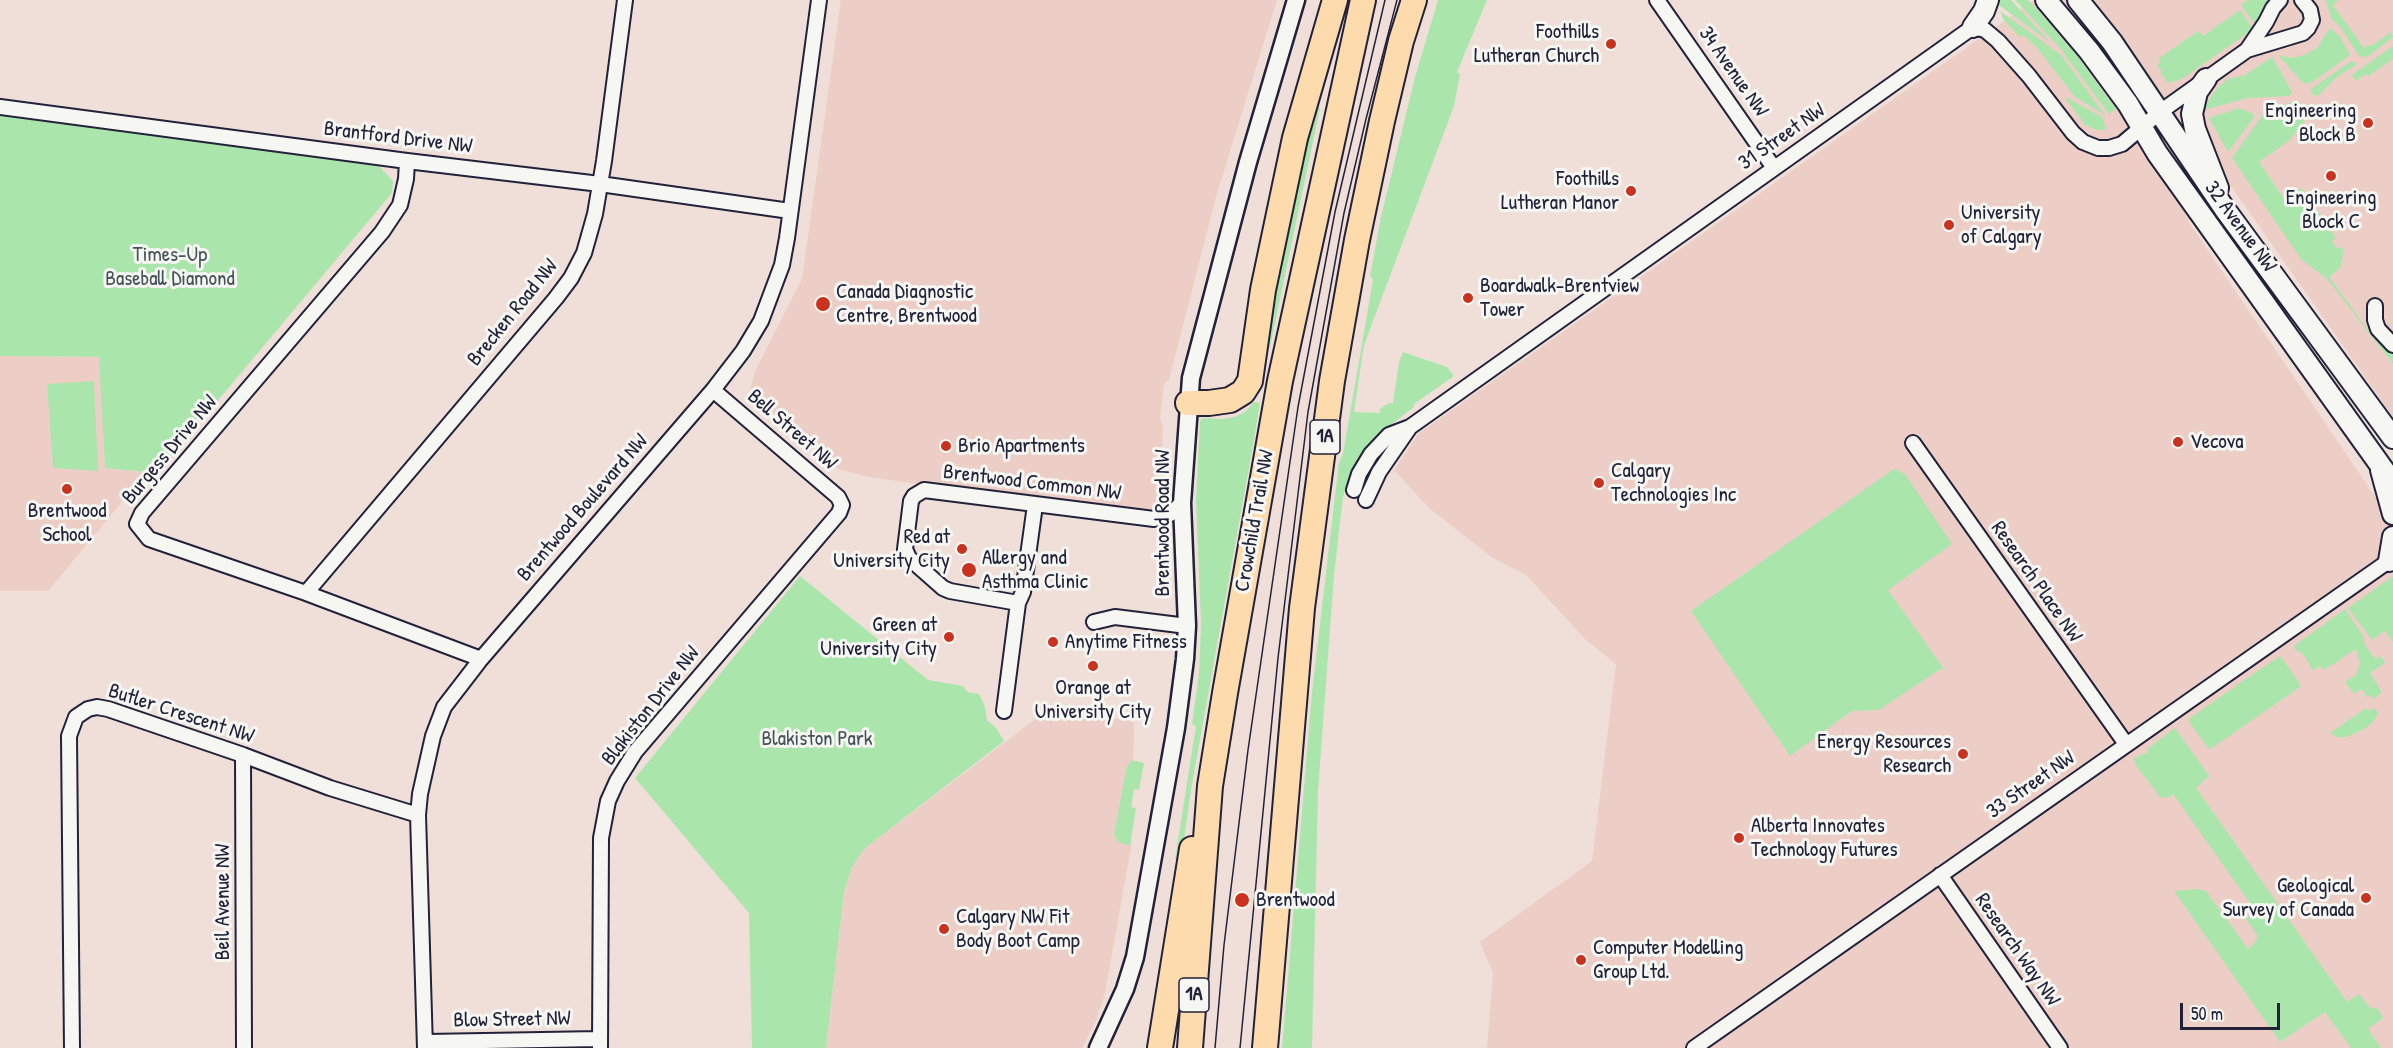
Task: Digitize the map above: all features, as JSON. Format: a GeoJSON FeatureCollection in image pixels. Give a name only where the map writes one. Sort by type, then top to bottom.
{"type":"FeatureCollection","features":[{"type":"Feature","properties":{"kind":"highway"},"geometry":{"type":"LineString","coordinates":[[1188,403],[1209,404],[1230,400],[1243,392],[1250,381],[1263,290],[1295,138],[1335,0]]}},
{"type":"Feature","properties":{"kind":"highway","name":"Crowchild Trail NW"},"geometry":{"type":"LineString","coordinates":[[1190,1048],[1210,786],[1280,381],[1363,0]]}},
{"type":"Feature","properties":{"kind":"highway","name":"1A"},"geometry":{"type":"LineString","coordinates":[[1265,1048],[1302,608],[1332,381],[1357,240],[1382,121],[1401,41],[1414,0]]}},
{"type":"Feature","properties":{"kind":"highway"},"geometry":{"type":"LineString","coordinates":[[1160,1048],[1190,857],[1210,786]]}},
{"type":"Feature","properties":{"kind":"main road"},"geometry":{"type":"LineString","coordinates":[[1973,27],[1984,11],[1988,0]]}},
{"type":"Feature","properties":{"kind":"main road","name":"32 Avenue NW"},"geometry":{"type":"LineString","coordinates":[[2046,0],[2089,51],[2157,153],[2393,483]]}},
{"type":"Feature","properties":{"kind":"main road","name":"32 Avenue NW"},"geometry":{"type":"LineString","coordinates":[[2078,0],[2112,42],[2224,207],[2393,438]]}},
{"type":"Feature","properties":{"kind":"main road"},"geometry":{"type":"LineString","coordinates":[[2206,79],[2197,92],[2192,114],[2195,129],[2224,207]]}},
{"type":"Feature","properties":{"kind":"main road"},"geometry":{"type":"LineString","coordinates":[[2378,462],[2393,513]]}},
{"type":"Feature","properties":{"kind":"main road"},"geometry":{"type":"LineString","coordinates":[[2391,559],[2393,537]]}},
{"type":"Feature","properties":{"kind":"street","name":"Brecken Road NW"},"geometry":{"type":"LineString","coordinates":[[306,593],[549,307],[571,278],[584,253],[600,184],[625,0]]}},
{"type":"Feature","properties":{"kind":"street","name":"Brentwood Boulevard NW"},"geometry":{"type":"LineString","coordinates":[[425,1045],[418,815],[420,794],[433,736],[444,707],[481,659],[713,390],[743,351],[761,321],[782,265],[819,0]]}},
{"type":"Feature","properties":{"kind":"street","name":"Brentwood Road NW"},"geometry":{"type":"LineString","coordinates":[[1098,1048],[1125,989],[1135,957],[1176,728],[1187,626],[1182,503],[1188,403],[1193,369],[1216,277],[1296,0]]}},
{"type":"Feature","properties":{"kind":"street","name":"34 Avenue NW"},"geometry":{"type":"LineString","coordinates":[[1657,0],[1774,168]]}},
{"type":"Feature","properties":{"kind":"street"},"geometry":{"type":"LineString","coordinates":[[1973,27],[1985,30],[1998,40],[2029,75],[2073,133],[2083,142],[2098,148],[2109,148],[2122,144],[2160,112],[2247,50],[2303,33],[2312,20],[2310,10],[2301,0]]}},
{"type":"Feature","properties":{"kind":"street"},"geometry":{"type":"LineString","coordinates":[[2247,50],[2276,3]]}},
{"type":"Feature","properties":{"kind":"street","name":"31 Street NW"},"geometry":{"type":"LineString","coordinates":[[1354,490],[1371,454],[1389,435],[1410,427],[1973,27]]}},
{"type":"Feature","properties":{"kind":"street","name":"Brantford Drive NW"},"geometry":{"type":"LineString","coordinates":[[0,107],[600,184],[790,211]]}},
{"type":"Feature","properties":{"kind":"street","name":"Burgess Drive NW"},"geometry":{"type":"LineString","coordinates":[[407,161],[406,179],[400,205],[382,232],[141,513],[137,524],[149,539],[306,593],[481,659]]}},
{"type":"Feature","properties":{"kind":"street"},"geometry":{"type":"LineString","coordinates":[[2375,306],[2375,320],[2378,329],[2393,345]]}},
{"type":"Feature","properties":{"kind":"street","name":"Bell Street NW"},"geometry":{"type":"LineString","coordinates":[[713,390],[838,497],[842,505]]}},
{"type":"Feature","properties":{"kind":"street","name":"31 Street NW"},"geometry":{"type":"LineString","coordinates":[[1366,500],[1379,472],[1410,427]]}},
{"type":"Feature","properties":{"kind":"street","name":"Research Place NW"},"geometry":{"type":"LineString","coordinates":[[1913,443],[2126,744]]}},
{"type":"Feature","properties":{"kind":"street","name":"Brentwood Common NW"},"geometry":{"type":"LineString","coordinates":[[1018,603],[950,591],[943,588],[909,558],[905,549],[911,501],[918,492],[924,490],[1154,519],[1170,514],[1182,503]]}},
{"type":"Feature","properties":{"kind":"street","name":"Blakiston Drive NW"},"geometry":{"type":"LineString","coordinates":[[600,1044],[601,838],[606,811],[617,782],[635,752],[839,513],[842,505]]}},
{"type":"Feature","properties":{"kind":"street"},"geometry":{"type":"LineString","coordinates":[[1004,711],[1018,603],[1023,592],[1035,505]]}},
{"type":"Feature","properties":{"kind":"street","name":"33 Street NW"},"geometry":{"type":"LineString","coordinates":[[1694,1048],[2391,559]]}},
{"type":"Feature","properties":{"kind":"street"},"geometry":{"type":"LineString","coordinates":[[1094,622],[1115,617],[1187,626]]}},
{"type":"Feature","properties":{"kind":"street","name":"Butler Crescent NW"},"geometry":{"type":"LineString","coordinates":[[72,1048],[69,736],[76,717],[88,709],[97,707],[108,709],[243,755],[330,788],[418,815]]}},
{"type":"Feature","properties":{"kind":"street","name":"Beil Avenue NW"},"geometry":{"type":"LineString","coordinates":[[243,755],[244,1048]]}},
{"type":"Feature","properties":{"kind":"street","name":"Research Way NW"},"geometry":{"type":"LineString","coordinates":[[1940,875],[2060,1048]]}},
{"type":"Feature","properties":{"kind":"street","name":"Blow Street NW"},"geometry":{"type":"LineString","coordinates":[[425,1045],[600,1044]]}},
{"type":"Feature","properties":{"kind":"shaded area"},"geometry":{"type":"Polygon","coordinates":[[[841,0],[1277,0],[1217,193],[1169,380],[1164,384],[1160,419],[1163,427],[1157,517],[868,477],[838,469],[749,394],[755,371],[802,279],[841,0]]]}},
{"type":"Feature","properties":{"kind":"shaded area"},"geometry":{"type":"Polygon","coordinates":[[[2034,0],[2393,0],[2393,417],[2231,186],[2188,221],[2393,523],[2393,1048],[1487,1048],[1493,973],[1480,942],[1592,861],[1616,664],[1586,640],[1526,575],[1493,558],[1429,508],[1394,470],[1418,434],[2034,0]]]}},
{"type":"Feature","properties":{"kind":"shaded area","name":"Brentwood School"},"geometry":{"type":"Polygon","coordinates":[[[0,356],[100,357],[105,468],[147,472],[48,591],[0,591],[0,356]]]}},
{"type":"Feature","properties":{"kind":"shaded area"},"geometry":{"type":"Polygon","coordinates":[[[1050,708],[1134,723],[1131,848],[1105,993],[1096,1021],[1082,1048],[826,1048],[844,892],[852,867],[864,849],[1050,708]]]}},
{"type":"Feature","properties":{"kind":"green space"},"geometry":{"type":"Polygon","coordinates":[[[1438,0],[1487,0],[1457,72],[1460,74],[1454,106],[1364,345],[1354,412],[1380,413],[1380,409],[1393,403],[1399,362],[1403,352],[1447,367],[1454,376],[1414,404],[1414,407],[1380,433],[1359,458],[1343,496],[1334,575],[1318,791],[1312,1048],[1282,1048],[1312,692],[1339,462],[1343,454],[1373,280],[1370,276],[1381,217],[1415,77],[1438,0]]]}},
{"type":"Feature","properties":{"kind":"green space"},"geometry":{"type":"Polygon","coordinates":[[[2000,0],[2011,0],[2051,43],[2000,6],[2000,0]]]}},
{"type":"Feature","properties":{"kind":"green space"},"geometry":{"type":"Polygon","coordinates":[[[2015,0],[2028,0],[2038,10],[2077,56],[2116,109],[2109,114],[2059,47],[2015,0]]]}},
{"type":"Feature","properties":{"kind":"green space"},"geometry":{"type":"Polygon","coordinates":[[[2247,0],[2267,0],[2266,10],[2256,26],[2241,5],[2247,0]]]}},
{"type":"Feature","properties":{"kind":"green space"},"geometry":{"type":"Polygon","coordinates":[[[2326,0],[2338,0],[2333,5],[2364,48],[2371,46],[2391,32],[2393,37],[2367,57],[2359,56],[2341,28],[2331,18],[2326,0]]]}},
{"type":"Feature","properties":{"kind":"green space"},"geometry":{"type":"Polygon","coordinates":[[[2240,10],[2253,29],[2182,79],[2168,83],[2157,65],[2160,62],[2158,59],[2198,31],[2203,36],[2240,10]]]}},
{"type":"Feature","properties":{"kind":"green space"},"geometry":{"type":"Polygon","coordinates":[[[2000,11],[2061,55],[2105,115],[2075,97],[2038,49],[2024,35],[2020,37],[2010,27],[2000,11]]]}},
{"type":"Feature","properties":{"kind":"green space"},"geometry":{"type":"Polygon","coordinates":[[[2330,28],[2340,37],[2350,55],[2314,81],[2306,84],[2278,55],[2291,58],[2304,55],[2317,48],[2330,28]]]}},
{"type":"Feature","properties":{"kind":"green space"},"geometry":{"type":"Polygon","coordinates":[[[2393,46],[2393,59],[2368,76],[2366,74],[2355,81],[2352,75],[2393,46]]]}},
{"type":"Feature","properties":{"kind":"green space"},"geometry":{"type":"Polygon","coordinates":[[[2272,57],[2292,92],[2289,96],[2247,98],[2208,109],[2203,108],[2218,87],[2228,79],[2245,75],[2272,57]]]}},
{"type":"Feature","properties":{"kind":"green space"},"geometry":{"type":"Polygon","coordinates":[[[2350,62],[2355,62],[2356,65],[2338,76],[2318,96],[2311,94],[2311,89],[2350,62]]]}},
{"type":"Feature","properties":{"kind":"green space"},"geometry":{"type":"Polygon","coordinates":[[[2066,97],[2103,118],[2106,130],[2097,130],[2085,125],[2066,97]]]}},
{"type":"Feature","properties":{"kind":"green space"},"geometry":{"type":"Polygon","coordinates":[[[2296,102],[2307,110],[2305,120],[2290,140],[2259,162],[2285,200],[2302,188],[2336,238],[2332,241],[2337,249],[2341,247],[2344,250],[2340,268],[2329,277],[2375,339],[2393,354],[2393,364],[2328,280],[2301,259],[2232,158],[2266,110],[2296,102]]]}},
{"type":"Feature","properties":{"kind":"green space"},"geometry":{"type":"Polygon","coordinates":[[[1313,104],[1320,108],[1270,347],[1264,346],[1265,333],[1313,104]]]}},
{"type":"Feature","properties":{"kind":"green space"},"geometry":{"type":"Polygon","coordinates":[[[2239,108],[2253,114],[2253,119],[2228,152],[2209,118],[2239,108]]]}},
{"type":"Feature","properties":{"kind":"green space","name":"Times-Up Baseball Diamond"},"geometry":{"type":"Polygon","coordinates":[[[0,115],[379,166],[393,181],[392,193],[157,473],[105,468],[99,357],[0,356],[0,115]]]}},
{"type":"Feature","properties":{"kind":"green space"},"geometry":{"type":"Polygon","coordinates":[[[94,381],[98,471],[53,468],[47,384],[94,381]]]}},
{"type":"Feature","properties":{"kind":"green space"},"geometry":{"type":"Polygon","coordinates":[[[1254,402],[1260,403],[1192,784],[1181,860],[1175,859],[1196,726],[1192,724],[1199,673],[1201,623],[1196,500],[1200,421],[1202,418],[1234,417],[1245,412],[1254,402]]]}},
{"type":"Feature","properties":{"kind":"green space"},"geometry":{"type":"Polygon","coordinates":[[[1894,469],[1905,474],[1952,544],[1888,590],[1944,669],[1939,670],[1879,710],[1852,711],[1790,756],[1691,611],[1894,469]]]}},
{"type":"Feature","properties":{"kind":"green space","name":"Blakiston Park"},"geometry":{"type":"Polygon","coordinates":[[[800,576],[928,680],[963,686],[967,692],[979,694],[985,707],[987,720],[996,728],[1004,741],[864,849],[852,867],[844,892],[826,1048],[752,1048],[749,913],[635,778],[800,576]]]}},
{"type":"Feature","properties":{"kind":"green space"},"geometry":{"type":"Polygon","coordinates":[[[2393,576],[2393,642],[2385,631],[2372,640],[2348,608],[2393,576]]]}},
{"type":"Feature","properties":{"kind":"green space"},"geometry":{"type":"Polygon","coordinates":[[[2345,609],[2364,637],[2364,643],[2375,659],[2380,656],[2385,663],[2370,673],[2382,692],[2373,699],[2370,695],[2367,697],[2362,689],[2354,694],[2345,682],[2356,675],[2360,663],[2356,649],[2324,670],[2320,666],[2313,671],[2304,655],[2297,652],[2294,646],[2345,609]]]}},
{"type":"Feature","properties":{"kind":"green space"},"geometry":{"type":"Polygon","coordinates":[[[2280,656],[2299,682],[2300,687],[2212,748],[2208,748],[2189,722],[2190,718],[2233,688],[2234,690],[2235,686],[2280,656]]]}},
{"type":"Feature","properties":{"kind":"green space"},"geometry":{"type":"Polygon","coordinates":[[[2366,708],[2369,711],[2374,708],[2378,713],[2374,721],[2364,729],[2347,737],[2337,737],[2330,733],[2366,708]]]}},
{"type":"Feature","properties":{"kind":"green space"},"geometry":{"type":"Polygon","coordinates":[[[2175,728],[2209,776],[2196,788],[2347,1002],[2359,994],[2370,1008],[2377,1008],[2383,1018],[2368,1029],[2381,1048],[2351,1048],[2325,1012],[2280,1042],[2174,891],[2197,889],[2206,891],[2248,949],[2255,942],[2258,936],[2246,919],[2255,910],[2173,794],[2166,798],[2160,797],[2135,764],[2134,758],[2149,752],[2147,749],[2175,728]]]}},
{"type":"Feature","properties":{"kind":"green space"},"geometry":{"type":"Polygon","coordinates":[[[1132,760],[1144,763],[1139,790],[1134,789],[1131,807],[1136,808],[1130,846],[1118,842],[1114,834],[1127,766],[1132,760]]]}},
{"type":"Feature","properties":{"kind":"tram line"},"geometry":{"type":"LineString","coordinates":[[1215,1048],[1224,945],[1248,750],[1298,407],[1335,212],[1385,0]]}},
{"type":"Feature","properties":{"kind":"tram line"},"geometry":{"type":"LineString","coordinates":[[1240,1048],[1278,658],[1308,412],[1344,213],[1397,0]]}},
{"type":"Feature","properties":{"kind":"place","name":"Foothills Lutheran Church"},"geometry":{"type":"Point","coordinates":[1611,44]}},
{"type":"Feature","properties":{"kind":"place","name":"Engineering Block B"},"geometry":{"type":"Point","coordinates":[2368,123]}},
{"type":"Feature","properties":{"kind":"place","name":"Engineering Block C"},"geometry":{"type":"Point","coordinates":[2331,176]}},
{"type":"Feature","properties":{"kind":"place","name":"Foothills Lutheran Manor"},"geometry":{"type":"Point","coordinates":[1631,191]}},
{"type":"Feature","properties":{"kind":"place","name":"University of Calgary"},"geometry":{"type":"Point","coordinates":[1949,225]}},
{"type":"Feature","properties":{"kind":"place","name":"Boardwalk-Brentview Tower"},"geometry":{"type":"Point","coordinates":[1468,298]}},
{"type":"Feature","properties":{"kind":"place","name":"Canada Diagnostic Centre, Brentwood"},"geometry":{"type":"Point","coordinates":[823,304]}},
{"type":"Feature","properties":{"kind":"place","name":"Vecova"},"geometry":{"type":"Point","coordinates":[2178,442]}},
{"type":"Feature","properties":{"kind":"place","name":"Brio Apartments"},"geometry":{"type":"Point","coordinates":[946,446]}},
{"type":"Feature","properties":{"kind":"place","name":"Calgary Technologies Inc"},"geometry":{"type":"Point","coordinates":[1599,483]}},
{"type":"Feature","properties":{"kind":"place","name":"Brentwood School"},"geometry":{"type":"Point","coordinates":[67,489]}},
{"type":"Feature","properties":{"kind":"place","name":"Red at University City"},"geometry":{"type":"Point","coordinates":[962,549]}},
{"type":"Feature","properties":{"kind":"place","name":"Allergy and Asthma Clinic"},"geometry":{"type":"Point","coordinates":[969,570]}},
{"type":"Feature","properties":{"kind":"place","name":"Green at University City"},"geometry":{"type":"Point","coordinates":[949,637]}},
{"type":"Feature","properties":{"kind":"place","name":"Anytime Fitness"},"geometry":{"type":"Point","coordinates":[1053,642]}},
{"type":"Feature","properties":{"kind":"place","name":"Orange at University City"},"geometry":{"type":"Point","coordinates":[1093,666]}},
{"type":"Feature","properties":{"kind":"place","name":"Energy Resources Research"},"geometry":{"type":"Point","coordinates":[1963,754]}},
{"type":"Feature","properties":{"kind":"place","name":"Alberta Innovates Technology Futures"},"geometry":{"type":"Point","coordinates":[1739,838]}},
{"type":"Feature","properties":{"kind":"place","name":"Geological Survey of Canada"},"geometry":{"type":"Point","coordinates":[2366,898]}},
{"type":"Feature","properties":{"kind":"place","name":"Brentwood"},"geometry":{"type":"Point","coordinates":[1242,900]}},
{"type":"Feature","properties":{"kind":"place","name":"Calgary NW Fit Body Boot Camp"},"geometry":{"type":"Point","coordinates":[944,929]}},
{"type":"Feature","properties":{"kind":"place","name":"Computer Modelling Group Ltd."},"geometry":{"type":"Point","coordinates":[1581,960]}}]}
